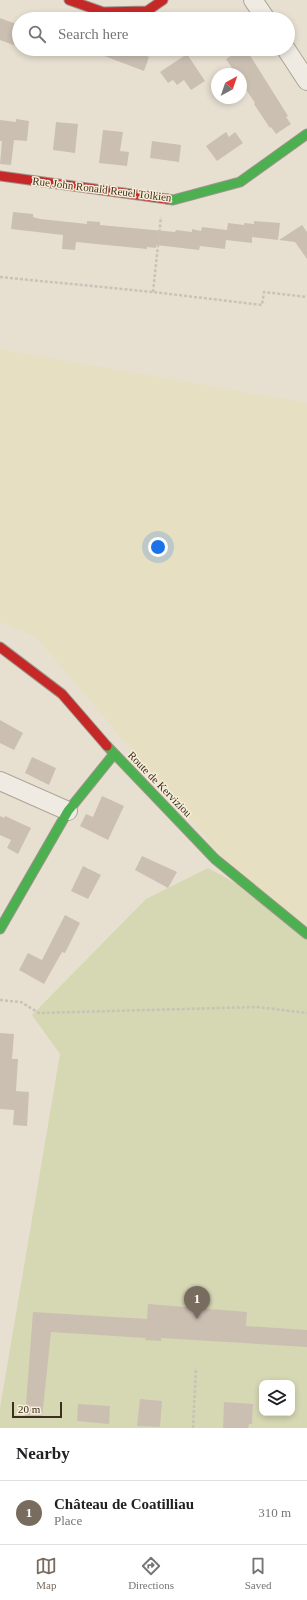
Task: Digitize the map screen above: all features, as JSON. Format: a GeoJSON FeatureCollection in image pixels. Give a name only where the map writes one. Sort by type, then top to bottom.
{"type":"FeatureCollection","features":[{"type":"Feature","properties":{"kind":"street"},"geometry":{"type":"LineString","coordinates":[[69,0],[103,12],[147,11],[163,0]]}},
{"type":"Feature","properties":{"kind":"street"},"geometry":{"type":"LineString","coordinates":[[253,0],[261,12]]}},
{"type":"Feature","properties":{"kind":"street"},"geometry":{"type":"LineString","coordinates":[[291,56],[307,81]]}},
{"type":"Feature","properties":{"kind":"street","name":"Rue John Ronald Reuel Tolkien"},"geometry":{"type":"LineString","coordinates":[[0,176],[173,200],[240,182],[307,134]]}},
{"type":"Feature","properties":{"kind":"street","name":"Route de Kerviziou"},"geometry":{"type":"LineString","coordinates":[[0,647],[62,694],[114,754],[214,859],[307,934]]}},
{"type":"Feature","properties":{"kind":"street"},"geometry":{"type":"LineString","coordinates":[[0,928],[68,811],[114,754]]}},
{"type":"Feature","properties":{"kind":"street"},"geometry":{"type":"LineString","coordinates":[[0,781],[68,811]]}},
{"type":"Feature","properties":{"kind":"path"},"geometry":{"type":"LineString","coordinates":[[153,292],[163,198]]}},
{"type":"Feature","properties":{"kind":"path"},"geometry":{"type":"LineString","coordinates":[[0,277],[153,292],[262,305],[264,292],[307,296]]}},
{"type":"Feature","properties":{"kind":"path"},"geometry":{"type":"LineString","coordinates":[[0,1000],[21,1002],[39,1013],[257,1007],[307,1013]]}},
{"type":"Feature","properties":{"kind":"path"},"geometry":{"type":"LineString","coordinates":[[192,1428],[196,1368]]}},
{"type":"Feature","properties":{"kind":"shaded area"},"geometry":{"type":"Polygon","coordinates":[[[0,349],[307,403],[307,935],[252,892],[36,637],[0,622],[0,349]]]}},
{"type":"Feature","properties":{"kind":"green space"},"geometry":{"type":"Polygon","coordinates":[[[208,868],[252,892],[307,935],[307,1428],[0,1428],[0,1408],[60,1054],[32,1015],[146,899],[208,868]]]}},
{"type":"Feature","properties":{"kind":"building"},"geometry":{"type":"Polygon","coordinates":[[[0,18],[12,22],[12,44],[0,40],[0,18]]]}},
{"type":"Feature","properties":{"kind":"building"},"geometry":{"type":"Polygon","coordinates":[[[104,56],[149,57],[144,71],[104,56]]]}},
{"type":"Feature","properties":{"kind":"building"},"geometry":{"type":"Polygon","coordinates":[[[184,56],[188,56],[205,81],[191,90],[184,80],[177,85],[173,80],[168,83],[160,72],[184,56]]]}},
{"type":"Feature","properties":{"kind":"building"},"geometry":{"type":"Polygon","coordinates":[[[231,56],[250,56],[288,116],[286,117],[291,124],[276,134],[271,127],[270,128],[247,91],[247,68],[232,68],[226,59],[231,56]]]}},
{"type":"Feature","properties":{"kind":"building"},"geometry":{"type":"Polygon","coordinates":[[[16,119],[29,121],[27,141],[14,140],[11,165],[0,164],[2,141],[0,141],[0,120],[16,122],[16,119]]]}},
{"type":"Feature","properties":{"kind":"building"},"geometry":{"type":"Polygon","coordinates":[[[56,122],[78,124],[75,153],[53,150],[56,122]]]}},
{"type":"Feature","properties":{"kind":"building"},"geometry":{"type":"Polygon","coordinates":[[[103,130],[123,132],[120,151],[129,152],[127,166],[99,163],[103,130]]]}},
{"type":"Feature","properties":{"kind":"building"},"geometry":{"type":"Polygon","coordinates":[[[226,132],[229,137],[235,132],[243,143],[217,161],[206,146],[226,132]]]}},
{"type":"Feature","properties":{"kind":"building"},"geometry":{"type":"Polygon","coordinates":[[[152,141],[181,145],[179,162],[150,158],[152,141]]]}},
{"type":"Feature","properties":{"kind":"building"},"geometry":{"type":"Polygon","coordinates":[[[13,212],[33,214],[33,217],[40,219],[87,224],[87,221],[100,222],[100,225],[175,232],[176,230],[192,232],[192,229],[201,231],[202,227],[227,230],[228,223],[244,225],[244,223],[254,224],[254,221],[280,223],[278,240],[252,237],[252,243],[226,240],[225,249],[200,246],[199,250],[156,245],[156,248],[147,247],[147,249],[76,242],[75,250],[62,249],[63,235],[11,229],[13,212]]]}},
{"type":"Feature","properties":{"kind":"building"},"geometry":{"type":"Polygon","coordinates":[[[302,225],[307,232],[307,259],[295,242],[279,240],[302,225]]]}},
{"type":"Feature","properties":{"kind":"building"},"geometry":{"type":"Polygon","coordinates":[[[0,720],[23,733],[14,750],[0,743],[0,720]]]}},
{"type":"Feature","properties":{"kind":"building"},"geometry":{"type":"Polygon","coordinates":[[[32,757],[56,768],[49,785],[25,773],[32,757]]]}},
{"type":"Feature","properties":{"kind":"building"},"geometry":{"type":"Polygon","coordinates":[[[102,796],[124,806],[108,840],[80,826],[86,814],[93,817],[102,796]]]}},
{"type":"Feature","properties":{"kind":"building"},"geometry":{"type":"Polygon","coordinates":[[[0,816],[4,818],[5,816],[31,828],[18,854],[7,848],[11,840],[0,835],[0,816]]]}},
{"type":"Feature","properties":{"kind":"building"},"geometry":{"type":"Polygon","coordinates":[[[142,856],[177,872],[168,888],[135,870],[142,856]]]}},
{"type":"Feature","properties":{"kind":"building"},"geometry":{"type":"Polygon","coordinates":[[[83,866],[101,875],[88,899],[71,891],[83,866]]]}},
{"type":"Feature","properties":{"kind":"building"},"geometry":{"type":"Polygon","coordinates":[[[65,915],[80,923],[65,953],[62,952],[44,984],[19,970],[28,953],[42,960],[65,915]]]}},
{"type":"Feature","properties":{"kind":"building"},"geometry":{"type":"Polygon","coordinates":[[[0,1033],[14,1034],[12,1059],[18,1059],[16,1091],[29,1092],[27,1126],[13,1125],[14,1110],[0,1109],[0,1033]]]}},
{"type":"Feature","properties":{"kind":"building"},"geometry":{"type":"Polygon","coordinates":[[[148,1304],[247,1312],[246,1326],[307,1330],[307,1347],[161,1338],[161,1341],[145,1340],[146,1338],[51,1332],[42,1418],[25,1417],[33,1312],[147,1319],[148,1304]]]}},
{"type":"Feature","properties":{"kind":"building"},"geometry":{"type":"Polygon","coordinates":[[[140,1399],[162,1401],[160,1427],[137,1426],[140,1399]]]}},
{"type":"Feature","properties":{"kind":"building"},"geometry":{"type":"Polygon","coordinates":[[[224,1402],[253,1404],[252,1424],[249,1424],[248,1428],[223,1428],[224,1402]]]}},
{"type":"Feature","properties":{"kind":"building"},"geometry":{"type":"Polygon","coordinates":[[[78,1404],[110,1406],[109,1424],[77,1421],[78,1404]]]}},
{"type":"Feature","properties":{"kind":"traffic: fast"},"geometry":{"type":"LineString","coordinates":[[167,199],[173,200],[240,182],[307,134]]}},
{"type":"Feature","properties":{"kind":"traffic: fast"},"geometry":{"type":"LineString","coordinates":[[107,746],[215,859],[307,934]]}},
{"type":"Feature","properties":{"kind":"traffic: fast"},"geometry":{"type":"LineString","coordinates":[[0,929],[68,811],[114,754]]}},
{"type":"Feature","properties":{"kind":"traffic: jam"},"geometry":{"type":"LineString","coordinates":[[69,0],[103,12],[147,11],[163,0]]}},
{"type":"Feature","properties":{"kind":"traffic: jam"},"geometry":{"type":"LineString","coordinates":[[0,176],[167,199]]}},
{"type":"Feature","properties":{"kind":"traffic: jam"},"geometry":{"type":"LineString","coordinates":[[0,647],[62,694],[107,746]]}},
{"type":"Feature","properties":{"kind":"place","name":"Château de Coatilliau"},"geometry":{"type":"Point","coordinates":[197,1319]}}]}
